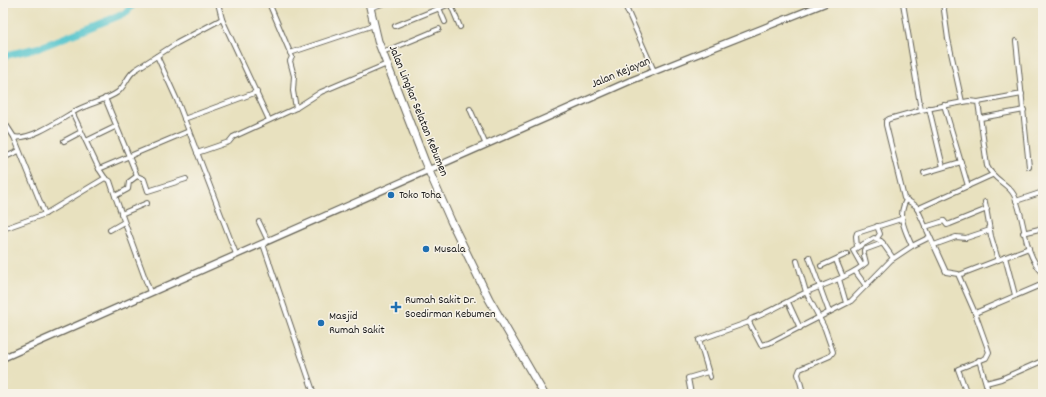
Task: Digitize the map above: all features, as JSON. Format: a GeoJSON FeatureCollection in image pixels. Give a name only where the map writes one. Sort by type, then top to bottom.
{"type":"FeatureCollection","features":[{"type":"Feature","properties":{"kind":"highway","name":"Jalan Lingkar Selatan Kebumen"},"geometry":{"type":"LineString","coordinates":[[370,5],[382,52],[428,171],[489,299],[544,394]]}},
{"type":"Feature","properties":{"kind":"main road","name":"Jalan Kejayan"},"geometry":{"type":"LineString","coordinates":[[3,358],[654,71],[826,3]]}},
{"type":"Feature","properties":{"kind":"street"},"geometry":{"type":"LineString","coordinates":[[218,3],[222,19],[269,120]]}},
{"type":"Feature","properties":{"kind":"street"},"geometry":{"type":"LineString","coordinates":[[269,3],[292,57],[290,61],[294,76],[292,91],[296,108]]}},
{"type":"Feature","properties":{"kind":"street"},"geometry":{"type":"LineString","coordinates":[[370,5],[385,3]]}},
{"type":"Feature","properties":{"kind":"street"},"geometry":{"type":"LineString","coordinates":[[394,26],[450,3],[460,27]]}},
{"type":"Feature","properties":{"kind":"street"},"geometry":{"type":"LineString","coordinates":[[624,3],[654,71]]}},
{"type":"Feature","properties":{"kind":"street"},"geometry":{"type":"LineString","coordinates":[[903,3],[921,110]]}},
{"type":"Feature","properties":{"kind":"street"},"geometry":{"type":"LineString","coordinates":[[943,3],[948,39],[962,102]]}},
{"type":"Feature","properties":{"kind":"street"},"geometry":{"type":"LineString","coordinates":[[439,8],[444,22]]}},
{"type":"Feature","properties":{"kind":"street"},"geometry":{"type":"LineString","coordinates":[[14,137],[24,137],[34,134],[73,114],[78,109],[116,93],[124,87],[130,74],[177,43],[222,19]]}},
{"type":"Feature","properties":{"kind":"street"},"geometry":{"type":"LineString","coordinates":[[290,53],[374,25]]}},
{"type":"Feature","properties":{"kind":"street"},"geometry":{"type":"LineString","coordinates":[[382,52],[413,41],[439,29]]}},
{"type":"Feature","properties":{"kind":"street"},"geometry":{"type":"LineString","coordinates":[[1016,41],[1029,166]]}},
{"type":"Feature","properties":{"kind":"street"},"geometry":{"type":"LineString","coordinates":[[157,56],[198,153],[236,254]]}},
{"type":"Feature","properties":{"kind":"street"},"geometry":{"type":"LineString","coordinates":[[198,153],[229,142],[233,137],[296,108],[321,92],[387,64]]}},
{"type":"Feature","properties":{"kind":"street"},"geometry":{"type":"LineString","coordinates":[[184,119],[257,92]]}},
{"type":"Feature","properties":{"kind":"street"},"geometry":{"type":"LineString","coordinates":[[967,394],[958,369],[966,364],[987,357],[989,352],[959,275],[957,273],[946,272],[917,209],[914,204],[906,200],[902,194],[886,121],[921,110],[944,105],[962,102],[978,102],[1022,94]]}},
{"type":"Feature","properties":{"kind":"street"},"geometry":{"type":"LineString","coordinates":[[105,98],[137,174],[144,179],[149,191],[186,179]]}},
{"type":"Feature","properties":{"kind":"street"},"geometry":{"type":"LineString","coordinates":[[978,102],[984,151],[992,175],[1008,188],[1016,201],[1023,233],[1034,262],[1043,273]]}},
{"type":"Feature","properties":{"kind":"street"},"geometry":{"type":"LineString","coordinates":[[944,105],[968,186]]}},
{"type":"Feature","properties":{"kind":"street"},"geometry":{"type":"LineString","coordinates":[[929,108],[943,167]]}},
{"type":"Feature","properties":{"kind":"street"},"geometry":{"type":"LineString","coordinates":[[470,109],[486,145]]}},
{"type":"Feature","properties":{"kind":"street"},"geometry":{"type":"LineString","coordinates":[[981,118],[1024,110]]}},
{"type":"Feature","properties":{"kind":"street"},"geometry":{"type":"LineString","coordinates":[[73,114],[99,169],[105,178],[110,181],[150,292]]}},
{"type":"Feature","properties":{"kind":"street"},"geometry":{"type":"LineString","coordinates":[[3,120],[14,137],[45,214]]}},
{"type":"Feature","properties":{"kind":"street"},"geometry":{"type":"LineString","coordinates":[[86,141],[118,126]]}},
{"type":"Feature","properties":{"kind":"street"},"geometry":{"type":"LineString","coordinates":[[99,169],[189,131]]}},
{"type":"Feature","properties":{"kind":"street"},"geometry":{"type":"LineString","coordinates":[[64,141],[82,132]]}},
{"type":"Feature","properties":{"kind":"street"},"geometry":{"type":"LineString","coordinates":[[3,158],[20,151]]}},
{"type":"Feature","properties":{"kind":"street"},"geometry":{"type":"LineString","coordinates":[[924,173],[961,162]]}},
{"type":"Feature","properties":{"kind":"street"},"geometry":{"type":"LineString","coordinates":[[115,196],[128,189],[129,182],[137,174]]}},
{"type":"Feature","properties":{"kind":"street"},"geometry":{"type":"LineString","coordinates":[[917,209],[992,175]]}},
{"type":"Feature","properties":{"kind":"street"},"geometry":{"type":"LineString","coordinates":[[3,229],[45,214],[105,178]]}},
{"type":"Feature","properties":{"kind":"street"},"geometry":{"type":"LineString","coordinates":[[1016,201],[1043,192]]}},
{"type":"Feature","properties":{"kind":"street"},"geometry":{"type":"LineString","coordinates":[[906,200],[902,209],[901,219],[912,246]]}},
{"type":"Feature","properties":{"kind":"street"},"geometry":{"type":"LineString","coordinates":[[985,202],[990,230],[998,260]]}},
{"type":"Feature","properties":{"kind":"street"},"geometry":{"type":"LineString","coordinates":[[121,214],[147,203]]}},
{"type":"Feature","properties":{"kind":"street"},"geometry":{"type":"LineString","coordinates":[[925,227],[944,221],[948,225],[987,209]]}},
{"type":"Feature","properties":{"kind":"street"},"geometry":{"type":"LineString","coordinates":[[857,246],[856,234],[901,219]]}},
{"type":"Feature","properties":{"kind":"street"},"geometry":{"type":"LineString","coordinates":[[110,230],[124,222]]}},
{"type":"Feature","properties":{"kind":"street"},"geometry":{"type":"LineString","coordinates":[[259,222],[314,394]]}},
{"type":"Feature","properties":{"kind":"street"},"geometry":{"type":"LineString","coordinates":[[877,226],[880,234],[877,238]]}},
{"type":"Feature","properties":{"kind":"street"},"geometry":{"type":"LineString","coordinates":[[1023,233],[1043,228]]}},
{"type":"Feature","properties":{"kind":"street"},"geometry":{"type":"LineString","coordinates":[[934,245],[956,237],[966,238],[990,230]]}},
{"type":"Feature","properties":{"kind":"street"},"geometry":{"type":"LineString","coordinates":[[749,322],[762,346],[819,319],[828,312],[846,303],[866,286],[893,258],[930,237]]}},
{"type":"Feature","properties":{"kind":"street"},"geometry":{"type":"LineString","coordinates":[[862,266],[853,250],[867,240],[877,238]]}},
{"type":"Feature","properties":{"kind":"street"},"geometry":{"type":"LineString","coordinates":[[877,238],[893,258]]}},
{"type":"Feature","properties":{"kind":"street"},"geometry":{"type":"LineString","coordinates":[[867,240],[870,248]]}},
{"type":"Feature","properties":{"kind":"street"},"geometry":{"type":"LineString","coordinates":[[710,378],[699,340],[749,322],[806,292],[855,271],[867,262],[864,250],[883,244]]}},
{"type":"Feature","properties":{"kind":"street"},"geometry":{"type":"LineString","coordinates":[[959,275],[1029,248]]}},
{"type":"Feature","properties":{"kind":"street"},"geometry":{"type":"LineString","coordinates":[[821,266],[847,254]]}},
{"type":"Feature","properties":{"kind":"street"},"geometry":{"type":"LineString","coordinates":[[809,257],[828,312]]}},
{"type":"Feature","properties":{"kind":"street"},"geometry":{"type":"LineString","coordinates":[[1005,257],[1016,295]]}},
{"type":"Feature","properties":{"kind":"street"},"geometry":{"type":"LineString","coordinates":[[836,260],[846,303]]}},
{"type":"Feature","properties":{"kind":"street"},"geometry":{"type":"LineString","coordinates":[[797,261],[806,292],[833,352],[830,356],[800,369],[798,374],[802,386],[799,394]]}},
{"type":"Feature","properties":{"kind":"street"},"geometry":{"type":"LineString","coordinates":[[855,271],[866,286]]}},
{"type":"Feature","properties":{"kind":"street"},"geometry":{"type":"LineString","coordinates":[[975,313],[1043,284]]}},
{"type":"Feature","properties":{"kind":"street"},"geometry":{"type":"LineString","coordinates":[[788,302],[800,328]]}},
{"type":"Feature","properties":{"kind":"street"},"geometry":{"type":"LineString","coordinates":[[979,360],[989,394]]}},
{"type":"Feature","properties":{"kind":"street"},"geometry":{"type":"LineString","coordinates":[[986,383],[1002,379],[1043,361]]}},
{"type":"Feature","properties":{"kind":"street"},"geometry":{"type":"LineString","coordinates":[[691,394],[688,378],[708,372]]}},
{"type":"Feature","properties":{"kind":"waterway"},"geometry":{"type":"LineString","coordinates":[[3,56],[41,47],[126,13],[134,3]]}},
{"type":"Feature","properties":{"kind":"place","name":"Toko Toha"},"geometry":{"type":"Point","coordinates":[391,195]}},
{"type":"Feature","properties":{"kind":"place","name":"Musala"},"geometry":{"type":"Point","coordinates":[426,249]}},
{"type":"Feature","properties":{"kind":"place","name":"Rumah Sakit Dr. Soedirman Kebumen"},"geometry":{"type":"Point","coordinates":[396,307]}},
{"type":"Feature","properties":{"kind":"place","name":"Masjid Rumah Sakit"},"geometry":{"type":"Point","coordinates":[321,323]}}]}
